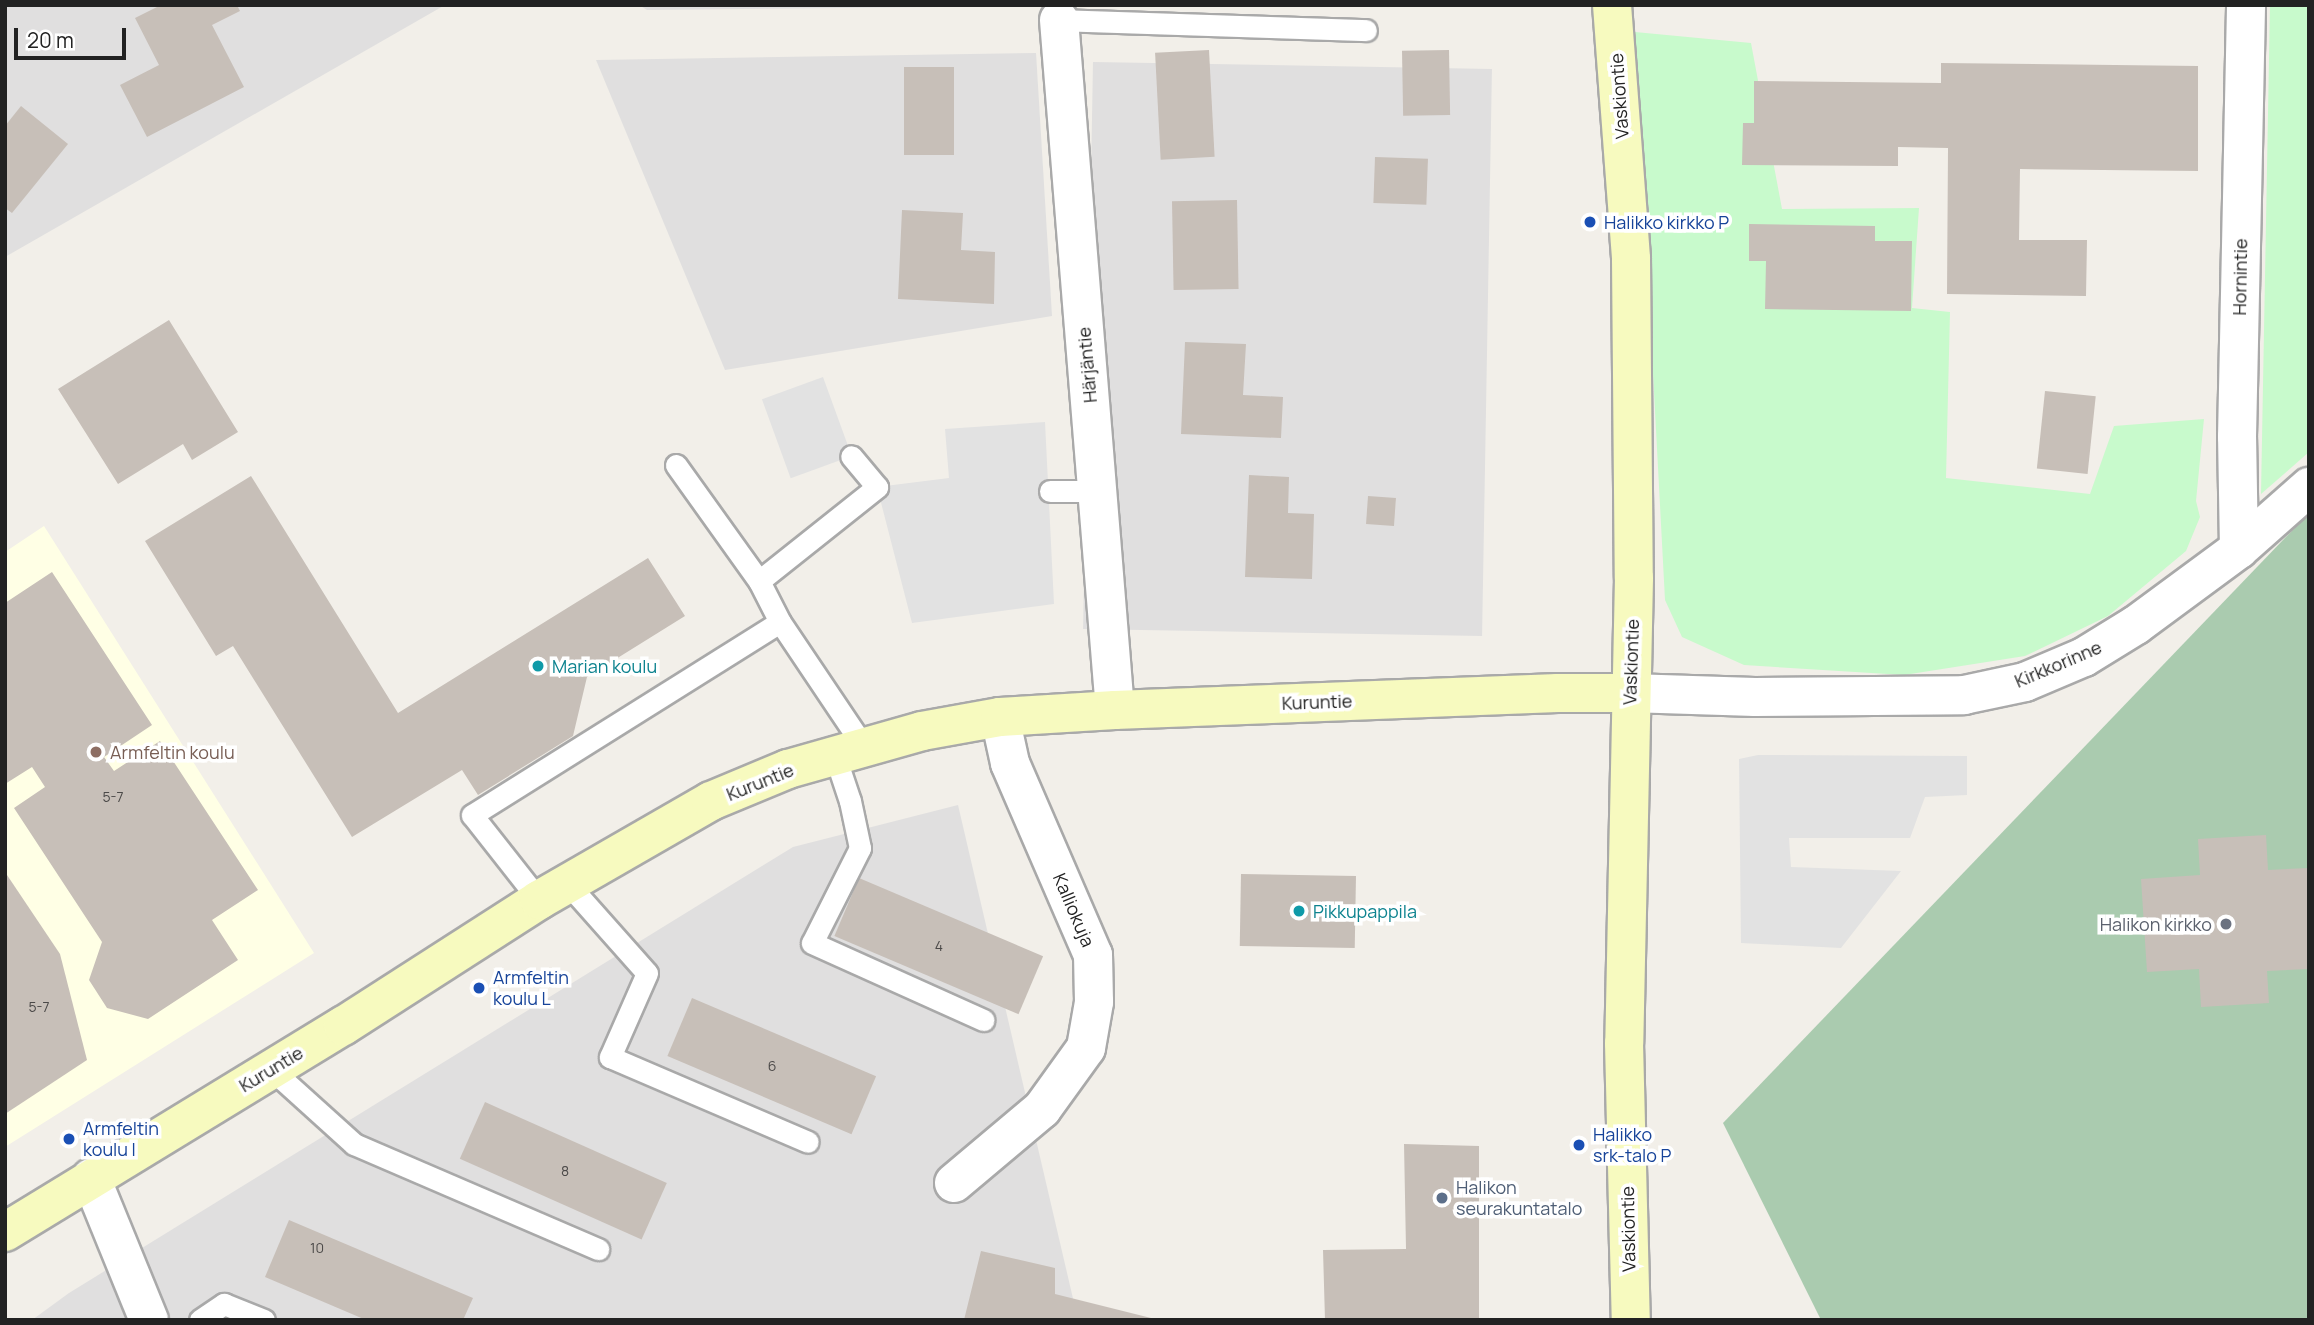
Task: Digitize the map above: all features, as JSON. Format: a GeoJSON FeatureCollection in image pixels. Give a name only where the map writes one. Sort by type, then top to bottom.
{"type":"FeatureCollection","features":[{"type":"Feature","properties":{"kind":"street","name":"Vaskiontie"},"geometry":{"type":"LineString","coordinates":[[1612,5],[1631,260],[1634,578],[1629,693],[1624,1043],[1631,1320]]}},
{"type":"Feature","properties":{"kind":"street","name":"Hornintie"},"geometry":{"type":"LineString","coordinates":[[2239,549],[2236,437],[2246,5]]}},
{"type":"Feature","properties":{"kind":"street","name":"Härjäntie"},"geometry":{"type":"LineString","coordinates":[[1059,20],[1115,710]]}},
{"type":"Feature","properties":{"kind":"street","name":"Kirkkorinne"},"geometry":{"type":"LineString","coordinates":[[1629,693],[1755,697],[1964,695],[2025,682],[2084,657],[2136,625],[2239,549],[2309,487]]}},
{"type":"Feature","properties":{"kind":"street","name":"Kuruntie"},"geometry":{"type":"LineString","coordinates":[[5,1232],[271,1069],[553,891],[711,801],[788,769],[922,731],[1000,718],[1115,710],[1558,693],[1629,693]]}},
{"type":"Feature","properties":{"kind":"street","name":"Kalliokuja"},"geometry":{"type":"LineString","coordinates":[[954,1183],[1042,1110],[1086,1048],[1094,1002],[1093,955],[1010,763],[1000,718]]}},
{"type":"Feature","properties":{"kind":"street"},"geometry":{"type":"LineString","coordinates":[[91,1178],[149,1320]]}},
{"type":"Feature","properties":{"kind":"lane"},"geometry":{"type":"LineString","coordinates":[[1059,20],[1366,30]]}},
{"type":"Feature","properties":{"kind":"lane"},"geometry":{"type":"LineString","coordinates":[[759,581],[877,487],[851,456]]}},
{"type":"Feature","properties":{"kind":"lane"},"geometry":{"type":"LineString","coordinates":[[676,465],[759,581],[850,751],[850,802],[860,848],[812,943],[983,1020]]}},
{"type":"Feature","properties":{"kind":"lane"},"geometry":{"type":"LineString","coordinates":[[1050,491],[1098,491]]}},
{"type":"Feature","properties":{"kind":"lane"},"geometry":{"type":"LineString","coordinates":[[780,622],[472,815],[553,891],[647,973],[610,1057],[808,1142]]}},
{"type":"Feature","properties":{"kind":"lane"},"geometry":{"type":"LineString","coordinates":[[271,1069],[354,1144],[598,1249]]}},
{"type":"Feature","properties":{"kind":"lane"},"geometry":{"type":"LineString","coordinates":[[200,1320],[224,1304],[264,1320]]}},
{"type":"Feature","properties":{"kind":"shaded area"},"geometry":{"type":"Polygon","coordinates":[[[5,5],[445,5],[5,257],[5,5]]]}},
{"type":"Feature","properties":{"kind":"shaded area"},"geometry":{"type":"Polygon","coordinates":[[[639,5],[1144,5],[647,10],[639,5]]]}},
{"type":"Feature","properties":{"kind":"shaded area"},"geometry":{"type":"Polygon","coordinates":[[[1036,53],[1052,316],[725,370],[596,60],[1036,53]]]}},
{"type":"Feature","properties":{"kind":"shaded area"},"geometry":{"type":"Polygon","coordinates":[[[1093,62],[1492,69],[1482,636],[1083,629],[1093,62]]]}},
{"type":"Feature","properties":{"kind":"shaded area"},"geometry":{"type":"Polygon","coordinates":[[[823,377],[852,456],[791,478],[762,399],[823,377]]]}},
{"type":"Feature","properties":{"kind":"shaded area"},"geometry":{"type":"Polygon","coordinates":[[[1045,422],[1054,604],[912,623],[877,487],[949,478],[945,429],[1045,422]]]}},
{"type":"Feature","properties":{"kind":"shaded area"},"geometry":{"type":"Polygon","coordinates":[[[2309,513],[2309,1320],[1821,1320],[1723,1123],[2309,513]]]}},
{"type":"Feature","properties":{"kind":"shaded area","name":"Armfeltin koulu"},"geometry":{"type":"Polygon","coordinates":[[[44,526],[314,953],[5,1147],[5,552],[44,526]]]}},
{"type":"Feature","properties":{"kind":"shaded area"},"geometry":{"type":"Polygon","coordinates":[[[1758,755],[1967,756],[1967,795],[1925,797],[1910,838],[1789,838],[1791,867],[1901,871],[1841,948],[1741,943],[1739,759],[1758,755]]]}},
{"type":"Feature","properties":{"kind":"shaded area"},"geometry":{"type":"Polygon","coordinates":[[[958,805],[1078,1320],[32,1320],[69,1293],[793,847],[958,805]]]}},
{"type":"Feature","properties":{"kind":"green space"},"geometry":{"type":"Polygon","coordinates":[[[2270,5],[2309,5],[2309,452],[2261,494],[2270,5]]]}},
{"type":"Feature","properties":{"kind":"green space"},"geometry":{"type":"Polygon","coordinates":[[[1635,32],[1751,43],[1782,209],[1919,208],[1912,308],[1950,312],[1946,478],[2090,494],[2114,426],[2204,419],[2196,501],[2200,517],[2186,551],[2108,616],[2025,656],[1904,675],[1744,665],[1682,637],[1665,600],[1635,32]]]}},
{"type":"Feature","properties":{"kind":"building"},"geometry":{"type":"Polygon","coordinates":[[[161,5],[237,5],[240,11],[212,25],[244,87],[147,137],[120,85],[159,65],[135,18],[161,5]]]}},
{"type":"Feature","properties":{"kind":"building"},"geometry":{"type":"Polygon","coordinates":[[[1209,50],[1215,157],[1161,160],[1155,53],[1209,50]]]}},
{"type":"Feature","properties":{"kind":"building"},"geometry":{"type":"Polygon","coordinates":[[[1449,50],[1450,115],[1403,116],[1402,51],[1449,50]]]}},
{"type":"Feature","properties":{"kind":"building"},"geometry":{"type":"Polygon","coordinates":[[[1941,63],[2198,66],[2198,171],[2020,169],[2019,240],[2087,240],[2086,296],[1947,294],[1948,148],[1898,147],[1898,166],[1742,165],[1743,123],[1754,123],[1754,81],[1941,83],[1941,63]]]}},
{"type":"Feature","properties":{"kind":"building"},"geometry":{"type":"Polygon","coordinates":[[[904,67],[954,67],[954,155],[904,155],[904,67]]]}},
{"type":"Feature","properties":{"kind":"building"},"geometry":{"type":"Polygon","coordinates":[[[21,106],[68,144],[12,213],[5,208],[5,126],[21,106]]]}},
{"type":"Feature","properties":{"kind":"building"},"geometry":{"type":"Polygon","coordinates":[[[1375,157],[1428,159],[1426,205],[1373,203],[1375,157]]]}},
{"type":"Feature","properties":{"kind":"building"},"geometry":{"type":"Polygon","coordinates":[[[1237,200],[1239,289],[1174,290],[1172,201],[1237,200]]]}},
{"type":"Feature","properties":{"kind":"building"},"geometry":{"type":"Polygon","coordinates":[[[902,210],[963,213],[961,250],[995,252],[994,304],[898,299],[902,210]]]}},
{"type":"Feature","properties":{"kind":"building"},"geometry":{"type":"Polygon","coordinates":[[[1749,224],[1875,226],[1875,241],[1912,241],[1911,311],[1765,309],[1766,261],[1749,261],[1749,224]]]}},
{"type":"Feature","properties":{"kind":"building"},"geometry":{"type":"Polygon","coordinates":[[[169,320],[238,432],[192,460],[183,444],[118,484],[58,389],[169,320]]]}},
{"type":"Feature","properties":{"kind":"building"},"geometry":{"type":"Polygon","coordinates":[[[1185,342],[1246,344],[1243,395],[1283,397],[1281,438],[1181,434],[1185,342]]]}},
{"type":"Feature","properties":{"kind":"building"},"geometry":{"type":"Polygon","coordinates":[[[2045,391],[2096,396],[2088,474],[2037,469],[2045,391]]]}},
{"type":"Feature","properties":{"kind":"building"},"geometry":{"type":"Polygon","coordinates":[[[1249,475],[1289,477],[1288,513],[1314,514],[1312,579],[1245,577],[1249,475]]]}},
{"type":"Feature","properties":{"kind":"building","name":"Marian koulu"},"geometry":{"type":"Polygon","coordinates":[[[251,476],[398,713],[648,558],[685,616],[587,677],[573,736],[478,795],[462,770],[352,837],[233,646],[216,656],[145,541],[251,476]]]}},
{"type":"Feature","properties":{"kind":"building"},"geometry":{"type":"Polygon","coordinates":[[[1368,496],[1396,498],[1394,526],[1366,524],[1368,496]]]}},
{"type":"Feature","properties":{"kind":"building"},"geometry":{"type":"Polygon","coordinates":[[[52,572],[152,725],[104,757],[114,771],[160,741],[258,890],[212,920],[238,960],[148,1019],[107,1008],[89,980],[102,942],[14,808],[45,787],[32,767],[5,784],[5,603],[52,572]]]}},
{"type":"Feature","properties":{"kind":"building","name":"Halikon kirkko"},"geometry":{"type":"Polygon","coordinates":[[[2266,835],[2268,870],[2309,868],[2309,969],[2267,971],[2269,1003],[2201,1007],[2199,969],[2147,972],[2141,879],[2200,875],[2198,839],[2266,835]]]}},
{"type":"Feature","properties":{"kind":"building"},"geometry":{"type":"Polygon","coordinates":[[[5,872],[60,954],[87,1060],[5,1114],[5,872]]]}},
{"type":"Feature","properties":{"kind":"building","name":"Pikkupappila"},"geometry":{"type":"Polygon","coordinates":[[[1241,874],[1356,876],[1355,948],[1240,946],[1241,874]]]}},
{"type":"Feature","properties":{"kind":"building"},"geometry":{"type":"Polygon","coordinates":[[[859,878],[1043,956],[1018,1014],[834,936],[859,878]]]}},
{"type":"Feature","properties":{"kind":"building"},"geometry":{"type":"Polygon","coordinates":[[[692,998],[876,1076],[851,1134],[667,1056],[692,998]]]}},
{"type":"Feature","properties":{"kind":"building"},"geometry":{"type":"Polygon","coordinates":[[[485,1102],[667,1183],[642,1240],[460,1159],[485,1102]]]}},
{"type":"Feature","properties":{"kind":"building","name":"Halikon seurakuntatalo"},"geometry":{"type":"Polygon","coordinates":[[[1404,1144],[1479,1146],[1479,1320],[1325,1320],[1323,1250],[1406,1249],[1404,1144]]]}},
{"type":"Feature","properties":{"kind":"building"},"geometry":{"type":"Polygon","coordinates":[[[289,1220],[473,1298],[463,1320],[366,1320],[265,1277],[289,1220]]]}},
{"type":"Feature","properties":{"kind":"building"},"geometry":{"type":"Polygon","coordinates":[[[981,1251],[1055,1268],[1055,1294],[1159,1320],[964,1320],[981,1251]]]}},
{"type":"Feature","properties":{"kind":"place","name":"Halikko kirkko P"},"geometry":{"type":"Point","coordinates":[1590,222]}},
{"type":"Feature","properties":{"kind":"place","name":"Marian koulu"},"geometry":{"type":"Point","coordinates":[538,666]}},
{"type":"Feature","properties":{"kind":"place","name":"Armfeltin koulu"},"geometry":{"type":"Point","coordinates":[96,752]}},
{"type":"Feature","properties":{"kind":"place","name":"Pikkupappila"},"geometry":{"type":"Point","coordinates":[1299,911]}},
{"type":"Feature","properties":{"kind":"place","name":"Halikon kirkko"},"geometry":{"type":"Point","coordinates":[2226,924]}},
{"type":"Feature","properties":{"kind":"place","name":"Armfeltin koulu L"},"geometry":{"type":"Point","coordinates":[479,988]}},
{"type":"Feature","properties":{"kind":"place","name":"Armfeltin koulu I"},"geometry":{"type":"Point","coordinates":[69,1139]}},
{"type":"Feature","properties":{"kind":"place","name":"Halikko srk-talo P"},"geometry":{"type":"Point","coordinates":[1579,1145]}},
{"type":"Feature","properties":{"kind":"place","name":"Halikon seurakuntatalo"},"geometry":{"type":"Point","coordinates":[1442,1198]}}]}
